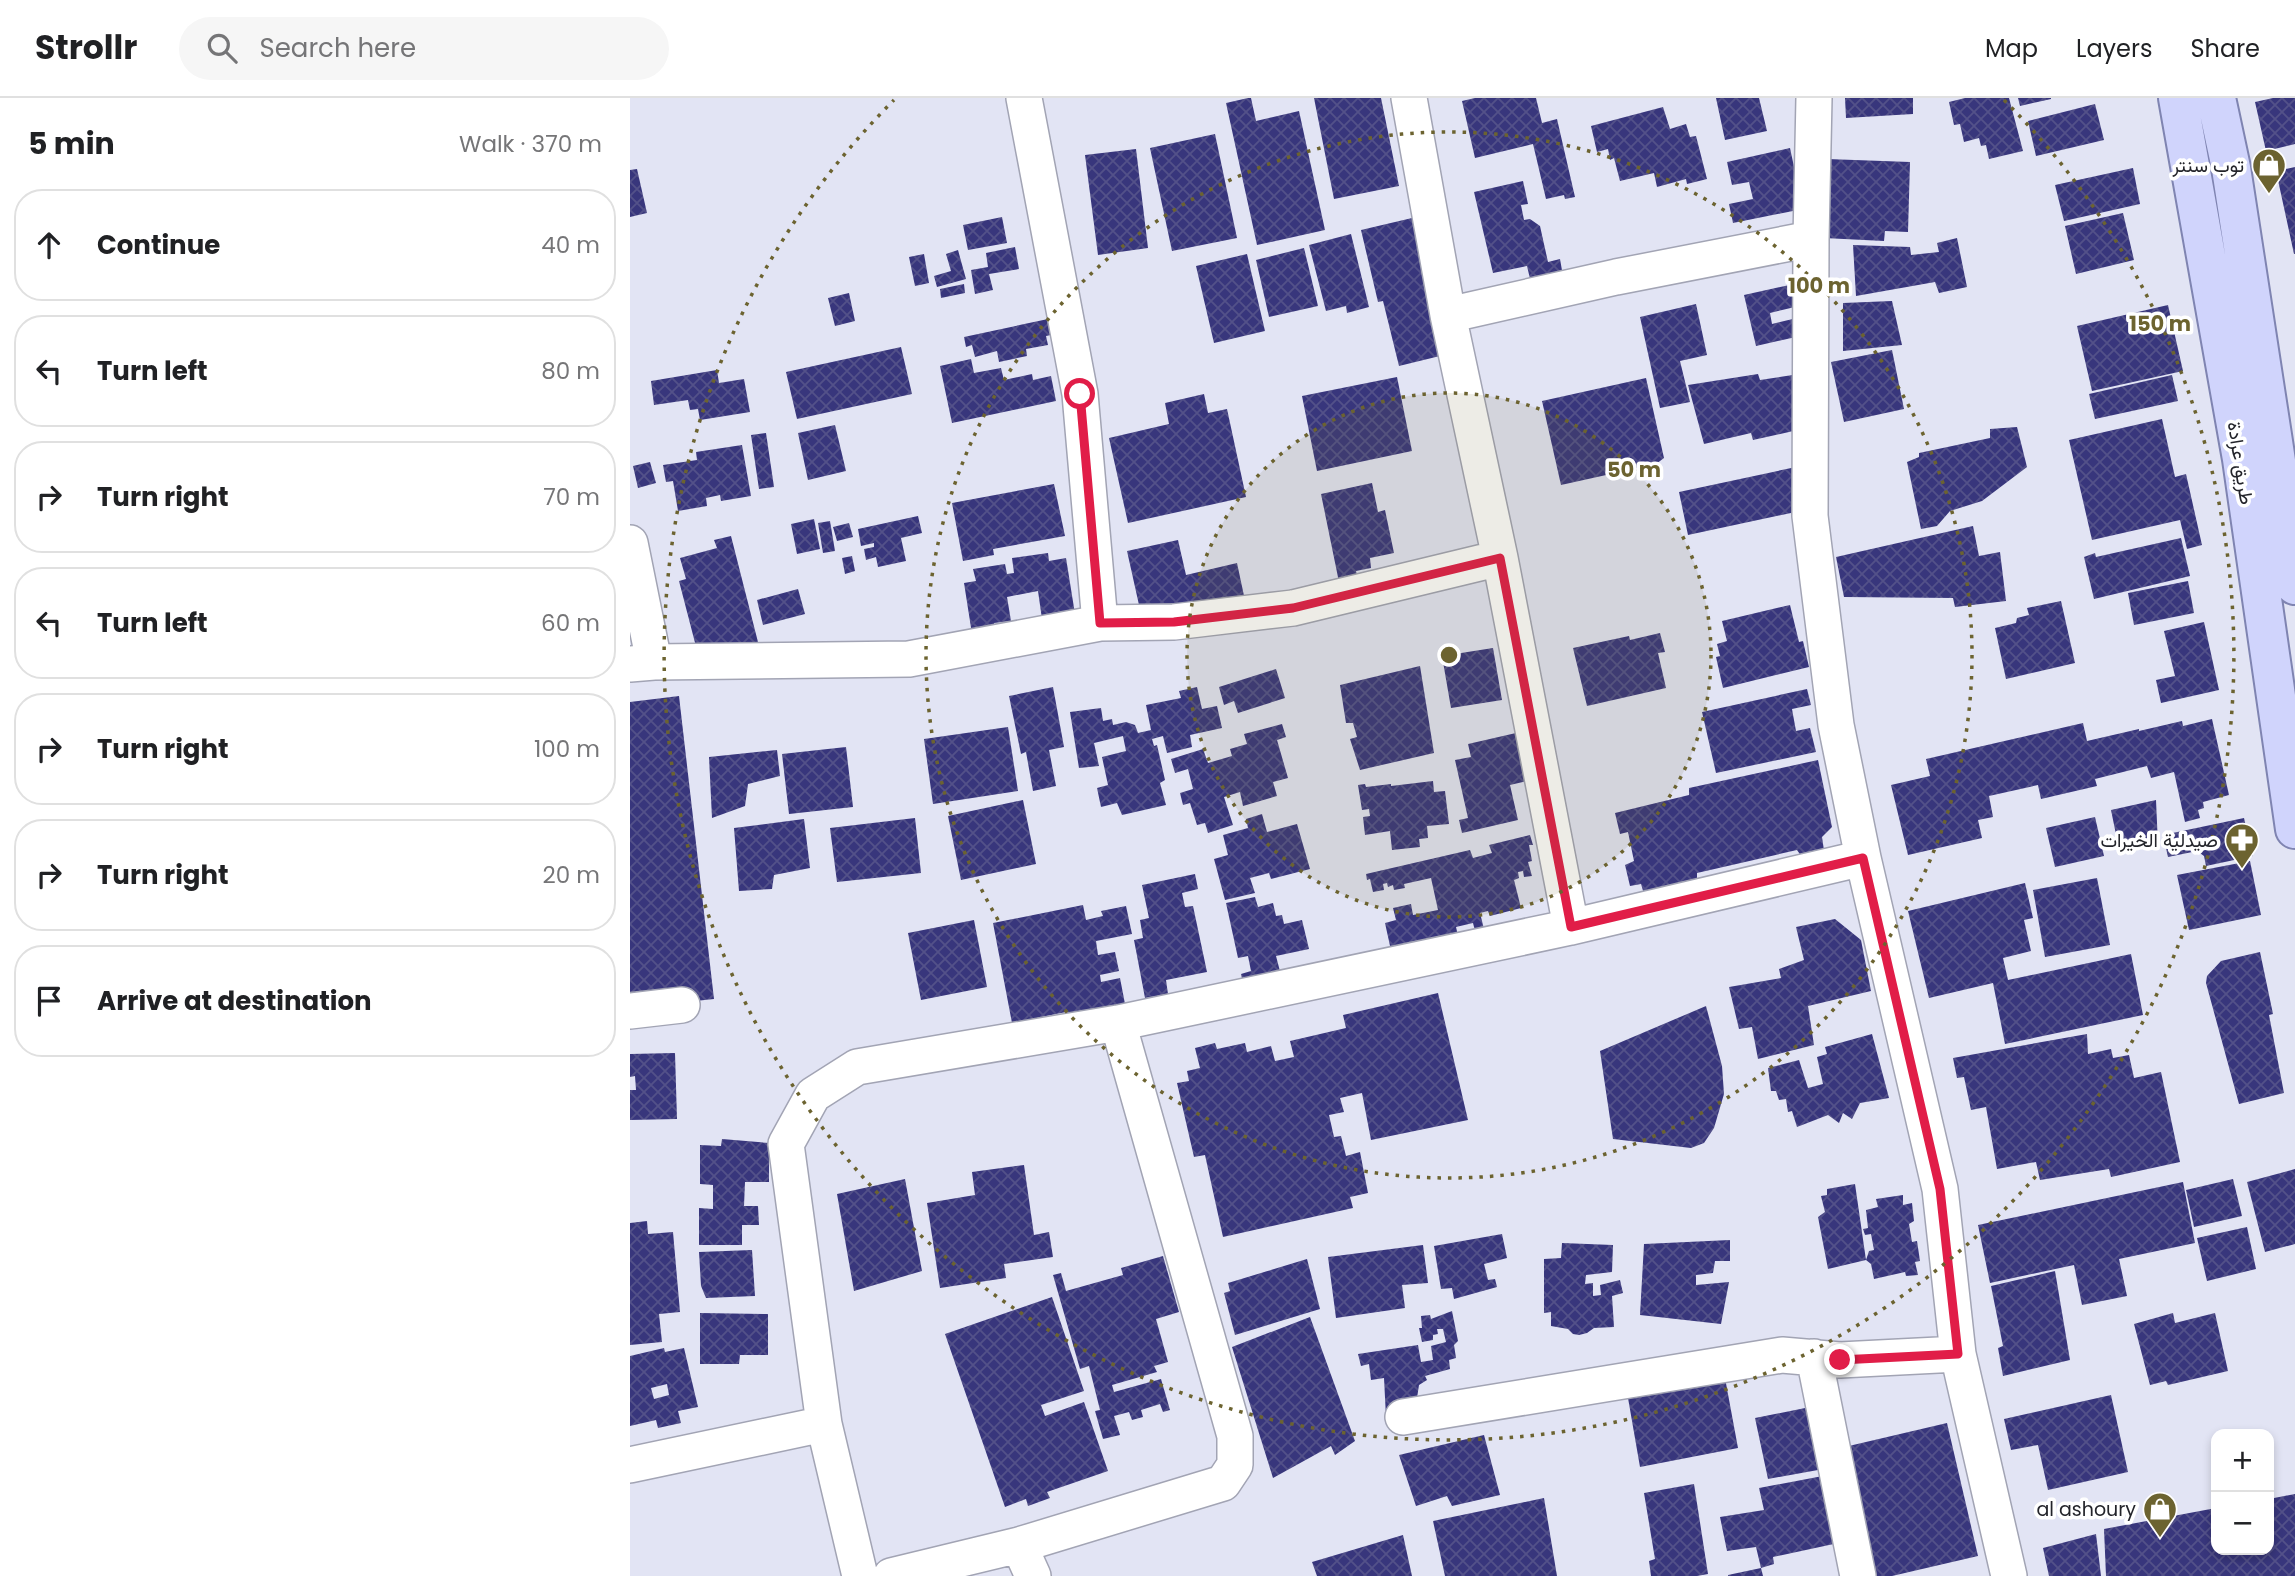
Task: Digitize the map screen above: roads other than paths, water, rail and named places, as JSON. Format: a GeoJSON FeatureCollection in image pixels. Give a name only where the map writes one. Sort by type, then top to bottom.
{"type":"FeatureCollection","features":[{"type":"Feature","properties":{"kind":"main road","name":"طريق عرادة"},"geometry":{"type":"LineString","coordinates":[[2178,98],[2242,459],[2295,829]]}},
{"type":"Feature","properties":{"kind":"main road","name":"طريق عرادة"},"geometry":{"type":"LineString","coordinates":[[2216,98],[2233,181],[2295,585]]}},
{"type":"Feature","properties":{"kind":"street"},"geometry":{"type":"LineString","coordinates":[[1024,98],[1080,394],[1100,623]]}},
{"type":"Feature","properties":{"kind":"street"},"geometry":{"type":"LineString","coordinates":[[1409,98],[1448,315],[1500,558],[1571,927]]}},
{"type":"Feature","properties":{"kind":"street"},"geometry":{"type":"LineString","coordinates":[[1814,98],[1810,516],[1836,725],[1863,858],[1940,1189],[1958,1354],[2009,1576]]}},
{"type":"Feature","properties":{"kind":"street"},"geometry":{"type":"LineString","coordinates":[[1448,315],[1616,277],[1811,239]]}},
{"type":"Feature","properties":{"kind":"street"},"geometry":{"type":"LineString","coordinates":[[630,543],[642,663],[909,659],[1100,623],[1174,622],[1293,608],[1500,558]]}},
{"type":"Feature","properties":{"kind":"street"},"geometry":{"type":"LineString","coordinates":[[860,1576],[824,1424],[786,1144],[813,1095],[857,1067],[1118,1023],[1571,927],[1863,858]]}},
{"type":"Feature","properties":{"kind":"street"},"geometry":{"type":"LineString","coordinates":[[630,1011],[682,1005]]}},
{"type":"Feature","properties":{"kind":"street"},"geometry":{"type":"LineString","coordinates":[[891,1576],[1019,1545],[1223,1483],[1235,1465],[1235,1436],[1118,1023]]}},
{"type":"Feature","properties":{"kind":"street"},"geometry":{"type":"LineString","coordinates":[[1403,1417],[1782,1355],[1840,1360],[1958,1354]]}},
{"type":"Feature","properties":{"kind":"street"},"geometry":{"type":"LineString","coordinates":[[1814,1357],[1858,1576]]}},
{"type":"Feature","properties":{"kind":"street"},"geometry":{"type":"LineString","coordinates":[[630,1465],[824,1424]]}},
{"type":"Feature","properties":{"kind":"street"},"geometry":{"type":"LineString","coordinates":[[1019,1545],[1033,1576]]}},
{"type":"Feature","properties":{"kind":"place","name":"توب سنتر"},"geometry":{"type":"Point","coordinates":[2269,195]}},
{"type":"Feature","properties":{"kind":"place","name":"صيدلية الخيرات"},"geometry":{"type":"Point","coordinates":[2242,870]}},
{"type":"Feature","properties":{"kind":"place","name":"al ashoury"},"geometry":{"type":"Point","coordinates":[2160,1539]}}]}
